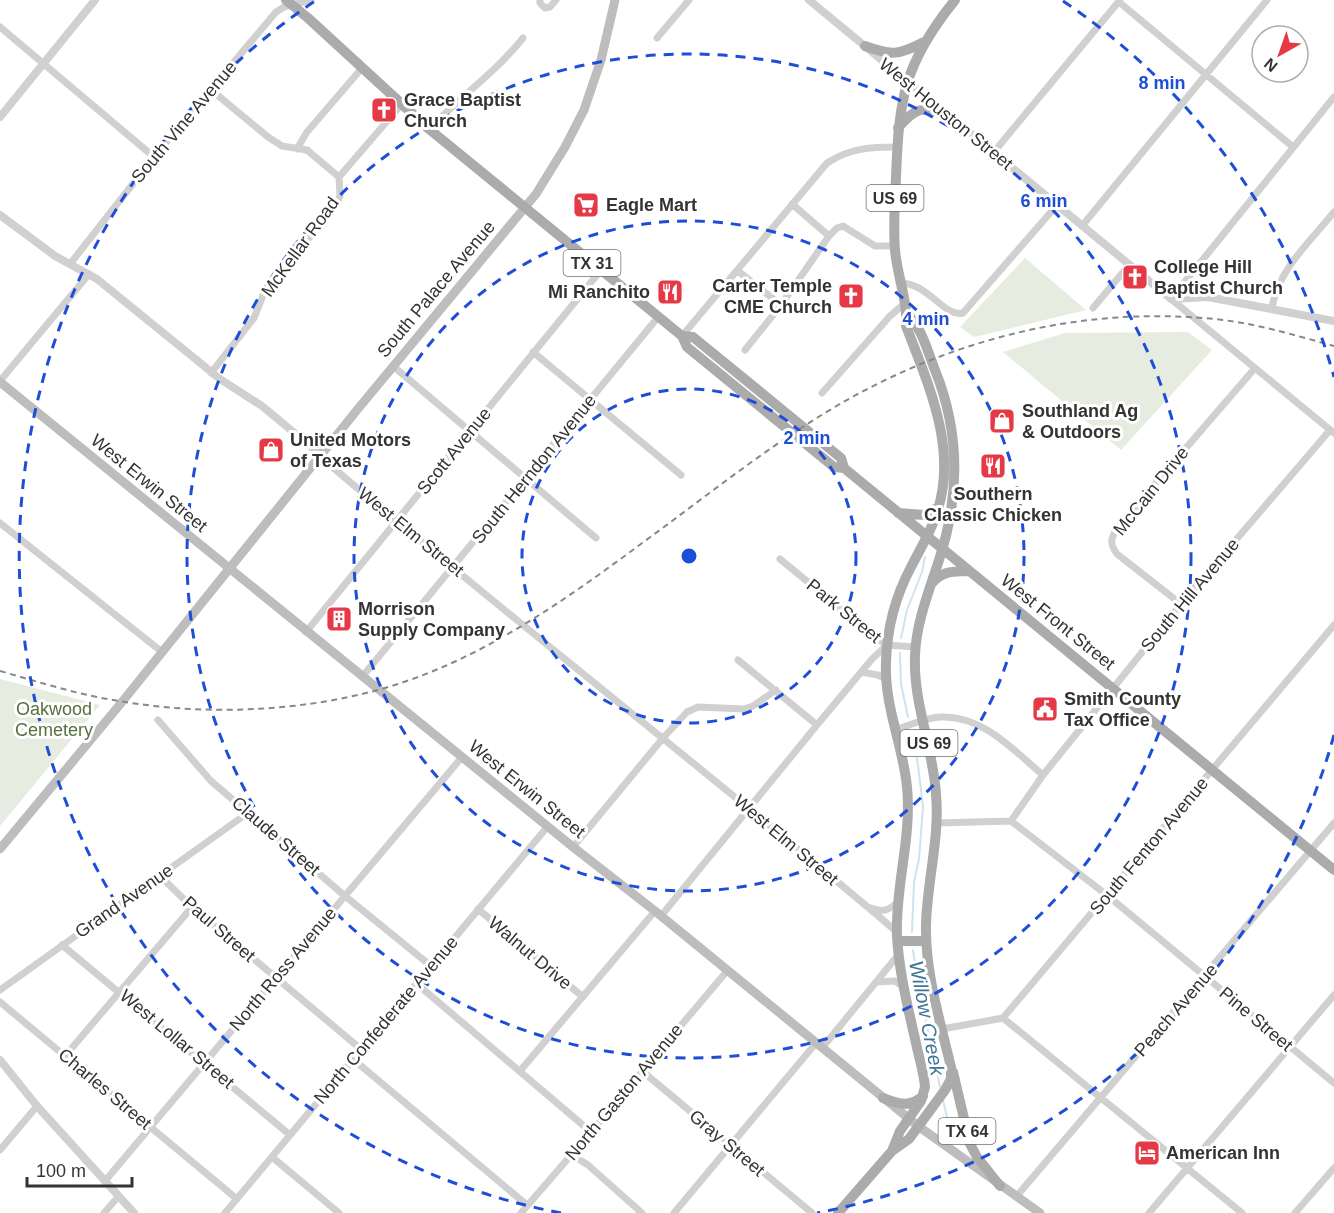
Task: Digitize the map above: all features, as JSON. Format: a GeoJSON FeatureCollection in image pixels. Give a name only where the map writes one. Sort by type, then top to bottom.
{"type":"FeatureCollection","features":[{"type":"Feature","properties":{"kind":"main road","name":"South Palace Avenue"},"geometry":{"type":"LineString","coordinates":[[0,849],[393,366],[525,208],[565,147],[584,110],[601,60],[615,0]]}},
{"type":"Feature","properties":{"kind":"main road","name":"US 69"},"geometry":{"type":"LineString","coordinates":[[923,1096],[925,1084],[898,954],[898,902],[908,832],[908,802],[905,771],[886,679],[887,645],[891,619],[899,593],[939,507],[944,477],[941,435],[931,390],[906,326],[894,246],[898,128],[907,81],[924,42],[955,0]]}},
{"type":"Feature","properties":{"kind":"main road","name":"West Front Street"},"geometry":{"type":"LineString","coordinates":[[289,2],[429,129],[682,336],[693,337],[832,450],[841,458],[844,468],[1334,870]]}},
{"type":"Feature","properties":{"kind":"main road"},"geometry":{"type":"LineString","coordinates":[[865,46],[883,53],[897,54],[924,42]]}},
{"type":"Feature","properties":{"kind":"main road"},"geometry":{"type":"LineString","coordinates":[[898,128],[909,115],[921,109],[930,109],[947,115]]}},
{"type":"Feature","properties":{"kind":"main road","name":"US 69"},"geometry":{"type":"LineString","coordinates":[[905,309],[916,323],[939,380],[952,427],[954,484],[951,514],[943,550],[920,621],[915,647],[915,683],[934,771],[937,823],[927,901],[926,941],[931,978],[951,1067]]}},
{"type":"Feature","properties":{"kind":"main road","name":"West Erwin Street"},"geometry":{"type":"LineString","coordinates":[[0,382],[913,1123],[1040,1213]]}},
{"type":"Feature","properties":{"kind":"main road"},"geometry":{"type":"LineString","coordinates":[[898,513],[924,515],[939,507]]}},
{"type":"Feature","properties":{"kind":"main road"},"geometry":{"type":"LineString","coordinates":[[931,584],[946,572],[969,571]]}},
{"type":"Feature","properties":{"kind":"main road"},"geometry":{"type":"LineString","coordinates":[[897,937],[926,941]]}},
{"type":"Feature","properties":{"kind":"main road"},"geometry":{"type":"LineString","coordinates":[[913,1123],[948,1085],[951,1067]]}},
{"type":"Feature","properties":{"kind":"main road","name":"TX 64"},"geometry":{"type":"LineString","coordinates":[[951,1067],[970,1144],[977,1157],[1000,1185]]}},
{"type":"Feature","properties":{"kind":"main road"},"geometry":{"type":"LineString","coordinates":[[883,1098],[896,1104],[906,1105],[923,1096]]}},
{"type":"Feature","properties":{"kind":"main road"},"geometry":{"type":"LineString","coordinates":[[838,1213],[891,1151],[909,1138],[923,1096]]}},
{"type":"Feature","properties":{"kind":"street"},"geometry":{"type":"LineString","coordinates":[[0,117],[95,0]]}},
{"type":"Feature","properties":{"kind":"street","name":"South Vine Avenue"},"geometry":{"type":"LineString","coordinates":[[70,264],[154,157],[276,12],[289,2],[311,0]]}},
{"type":"Feature","properties":{"kind":"street"},"geometry":{"type":"LineString","coordinates":[[540,0],[545,8],[550,7],[556,0]]}},
{"type":"Feature","properties":{"kind":"street"},"geometry":{"type":"LineString","coordinates":[[657,38],[689,0]]}},
{"type":"Feature","properties":{"kind":"street","name":"West Houston Street"},"geometry":{"type":"LineString","coordinates":[[809,0],[1332,431]]}},
{"type":"Feature","properties":{"kind":"street"},"geometry":{"type":"LineString","coordinates":[[1082,226],[1268,0]]}},
{"type":"Feature","properties":{"kind":"street"},"geometry":{"type":"LineString","coordinates":[[993,153],[1120,1],[1293,147]]}},
{"type":"Feature","properties":{"kind":"street"},"geometry":{"type":"LineString","coordinates":[[0,27],[154,157]]}},
{"type":"Feature","properties":{"kind":"street"},"geometry":{"type":"LineString","coordinates":[[429,129],[508,56],[523,38]]}},
{"type":"Feature","properties":{"kind":"street"},"geometry":{"type":"LineString","coordinates":[[297,149],[308,132],[362,68]]}},
{"type":"Feature","properties":{"kind":"street"},"geometry":{"type":"LineString","coordinates":[[210,89],[267,137],[282,146],[307,150],[339,177],[401,105]]}},
{"type":"Feature","properties":{"kind":"street"},"geometry":{"type":"LineString","coordinates":[[1171,299],[1334,97]]}},
{"type":"Feature","properties":{"kind":"street"},"geometry":{"type":"LineString","coordinates":[[682,336],[824,166],[838,156],[864,148],[897,147]]}},
{"type":"Feature","properties":{"kind":"street","name":"McKellar Road"},"geometry":{"type":"LineString","coordinates":[[211,373],[254,318],[264,293],[336,205],[340,196],[339,177]]}},
{"type":"Feature","properties":{"kind":"street"},"geometry":{"type":"LineString","coordinates":[[792,204],[829,236]]}},
{"type":"Feature","properties":{"kind":"street"},"geometry":{"type":"LineString","coordinates":[[899,283],[923,289],[951,313],[958,315],[966,310],[1057,205]]}},
{"type":"Feature","properties":{"kind":"street"},"geometry":{"type":"LineString","coordinates":[[1272,309],[1274,297],[1284,273],[1334,212]]}},
{"type":"Feature","properties":{"kind":"street","name":"West Elm Street"},"geometry":{"type":"LineString","coordinates":[[0,215],[48,252],[89,274],[211,373],[262,405],[397,522],[868,908],[897,937]]}},
{"type":"Feature","properties":{"kind":"street"},"geometry":{"type":"LineString","coordinates":[[745,350],[837,228],[843,226],[873,245],[894,246]]}},
{"type":"Feature","properties":{"kind":"street"},"geometry":{"type":"LineString","coordinates":[[1093,308],[1129,265]]}},
{"type":"Feature","properties":{"kind":"street","name":"Scott Avenue"},"geometry":{"type":"LineString","coordinates":[[306,632],[601,270]]}},
{"type":"Feature","properties":{"kind":"street"},"geometry":{"type":"LineString","coordinates":[[738,271],[781,305]]}},
{"type":"Feature","properties":{"kind":"street"},"geometry":{"type":"LineString","coordinates":[[0,382],[89,274]]}},
{"type":"Feature","properties":{"kind":"street"},"geometry":{"type":"LineString","coordinates":[[1171,299],[1208,297],[1334,321]]}},
{"type":"Feature","properties":{"kind":"street"},"geometry":{"type":"LineString","coordinates":[[822,393],[890,316],[905,309]]}},
{"type":"Feature","properties":{"kind":"street","name":"South Herndon Avenue"},"geometry":{"type":"LineString","coordinates":[[362,677],[659,316]]}},
{"type":"Feature","properties":{"kind":"street"},"geometry":{"type":"LineString","coordinates":[[533,352],[681,475]]}},
{"type":"Feature","properties":{"kind":"street"},"geometry":{"type":"LineString","coordinates":[[393,366],[596,538]]}},
{"type":"Feature","properties":{"kind":"street","name":"McCain Drive"},"geometry":{"type":"LineString","coordinates":[[1181,604],[1117,554],[1111,546],[1111,538],[1117,528],[1255,368]]}},
{"type":"Feature","properties":{"kind":"street","name":"South Hill Avenue"},"geometry":{"type":"LineString","coordinates":[[1011,821],[1043,775],[1181,604],[1332,431]]}},
{"type":"Feature","properties":{"kind":"street"},"geometry":{"type":"LineString","coordinates":[[0,523],[162,652]]}},
{"type":"Feature","properties":{"kind":"street","name":"Park Street"},"geometry":{"type":"LineString","coordinates":[[780,559],[876,638],[887,645],[915,647]]}},
{"type":"Feature","properties":{"kind":"street","name":"South Fenton Avenue"},"geometry":{"type":"LineString","coordinates":[[1003,1018],[1334,625]]}},
{"type":"Feature","properties":{"kind":"street"},"geometry":{"type":"LineString","coordinates":[[520,1071],[749,809],[817,724],[887,645]]}},
{"type":"Feature","properties":{"kind":"street"},"geometry":{"type":"LineString","coordinates":[[738,660],[817,724]]}},
{"type":"Feature","properties":{"kind":"street"},"geometry":{"type":"LineString","coordinates":[[861,672],[886,679]]}},
{"type":"Feature","properties":{"kind":"street"},"geometry":{"type":"LineString","coordinates":[[573,847],[663,738],[692,709],[712,707],[744,709],[753,706],[776,690]]}},
{"type":"Feature","properties":{"kind":"street"},"geometry":{"type":"LineString","coordinates":[[895,730],[939,717],[955,717],[973,722],[990,731],[1043,775]]}},
{"type":"Feature","properties":{"kind":"street","name":"Claude Street"},"geometry":{"type":"LineString","coordinates":[[158,720],[211,781],[431,966]]}},
{"type":"Feature","properties":{"kind":"street","name":"North Ross Avenue"},"geometry":{"type":"LineString","coordinates":[[105,1181],[462,757]]}},
{"type":"Feature","properties":{"kind":"street","name":"Grand Avenue"},"geometry":{"type":"LineString","coordinates":[[0,990],[249,812]]}},
{"type":"Feature","properties":{"kind":"street"},"geometry":{"type":"LineString","coordinates":[[937,823],[1011,821]]}},
{"type":"Feature","properties":{"kind":"street","name":"Pine Street"},"geometry":{"type":"LineString","coordinates":[[1011,821],[1107,896],[1334,1083]]}},
{"type":"Feature","properties":{"kind":"street","name":"Peach Avenue"},"geometry":{"type":"LineString","coordinates":[[1016,1197],[1334,822]]}},
{"type":"Feature","properties":{"kind":"street","name":"North Confederate Avenue"},"geometry":{"type":"LineString","coordinates":[[225,1213],[548,826]]}},
{"type":"Feature","properties":{"kind":"street","name":"Paul Street"},"geometry":{"type":"LineString","coordinates":[[160,876],[192,907],[362,1050]]}},
{"type":"Feature","properties":{"kind":"street"},"geometry":{"type":"LineString","coordinates":[[868,908],[884,911],[898,902]]}},
{"type":"Feature","properties":{"kind":"street"},"geometry":{"type":"LineString","coordinates":[[65,1056],[192,907]]}},
{"type":"Feature","properties":{"kind":"street","name":"Walnut Drive"},"geometry":{"type":"LineString","coordinates":[[478,909],[583,997]]}},
{"type":"Feature","properties":{"kind":"street","name":"West Lollar Street"},"geometry":{"type":"LineString","coordinates":[[62,945],[290,1135]]}},
{"type":"Feature","properties":{"kind":"street"},"geometry":{"type":"LineString","coordinates":[[674,1213],[898,954]]}},
{"type":"Feature","properties":{"kind":"street","name":"North Gaston Avenue"},"geometry":{"type":"LineString","coordinates":[[520,1213],[572,1155],[726,971]]}},
{"type":"Feature","properties":{"kind":"street"},"geometry":{"type":"LineString","coordinates":[[876,982],[895,981],[904,987]]}},
{"type":"Feature","properties":{"kind":"street"},"geometry":{"type":"LineString","coordinates":[[417,984],[591,1132]]}},
{"type":"Feature","properties":{"kind":"street"},"geometry":{"type":"LineString","coordinates":[[1149,1213],[1334,995]]}},
{"type":"Feature","properties":{"kind":"street","name":"Charles Street"},"geometry":{"type":"LineString","coordinates":[[0,1002],[237,1199]]}},
{"type":"Feature","properties":{"kind":"street"},"geometry":{"type":"LineString","coordinates":[[942,1029],[1003,1018],[1242,1213]]}},
{"type":"Feature","properties":{"kind":"street"},"geometry":{"type":"LineString","coordinates":[[0,1060],[134,1213]]}},
{"type":"Feature","properties":{"kind":"street"},"geometry":{"type":"LineString","coordinates":[[354,1060],[527,1205]]}},
{"type":"Feature","properties":{"kind":"street","name":"Gray Street"},"geometry":{"type":"LineString","coordinates":[[642,1071],[812,1213]]}},
{"type":"Feature","properties":{"kind":"street"},"geometry":{"type":"LineString","coordinates":[[0,1150],[38,1106]]}},
{"type":"Feature","properties":{"kind":"street"},"geometry":{"type":"LineString","coordinates":[[572,1155],[588,1165],[642,1213]]}},
{"type":"Feature","properties":{"kind":"street"},"geometry":{"type":"LineString","coordinates":[[272,1157],[339,1213]]}},
{"type":"Feature","properties":{"kind":"street"},"geometry":{"type":"LineString","coordinates":[[1295,1213],[1334,1168]]}},
{"type":"Feature","properties":{"kind":"street"},"geometry":{"type":"LineString","coordinates":[[104,1213],[118,1197]]}},
{"type":"Feature","properties":{"kind":"green space"},"geometry":{"type":"Polygon","coordinates":[[[1025,258],[1086,310],[974,337],[960,327],[1025,258]]]}},
{"type":"Feature","properties":{"kind":"green space"},"geometry":{"type":"Polygon","coordinates":[[[1188,332],[1212,350],[1121,450],[1003,352],[1065,333],[1188,332]]]}},
{"type":"Feature","properties":{"kind":"green space","name":"Oakwood Cemetery"},"geometry":{"type":"Polygon","coordinates":[[[0,679],[100,705],[0,826],[0,679]]]}},
{"type":"Feature","properties":{"kind":"waterway","name":"Willow Creek"},"geometry":{"type":"LineString","coordinates":[[901,638],[907,610],[922,572],[925,557]]}},
{"type":"Feature","properties":{"kind":"waterway","name":"Willow Creek"},"geometry":{"type":"LineString","coordinates":[[900,653],[901,684],[908,717]]}},
{"type":"Feature","properties":{"kind":"waterway","name":"Willow Creek"},"geometry":{"type":"LineString","coordinates":[[912,732],[923,807],[919,859],[914,882],[912,932]]}},
{"type":"Feature","properties":{"kind":"waterway","name":"Willow Creek"},"geometry":{"type":"LineString","coordinates":[[913,950],[940,1087]]}},
{"type":"Feature","properties":{"kind":"waterway","name":"Willow Creek"},"geometry":{"type":"LineString","coordinates":[[943,1100],[951,1134]]}},
{"type":"Feature","properties":{"kind":"railway"},"geometry":{"type":"LineString","coordinates":[[0,671],[104,698],[185,709],[287,707],[353,696],[421,676],[491,644],[588,583],[754,460],[820,416],[865,390],[911,368],[959,350],[1009,335],[1059,324],[1110,318],[1162,316],[1244,323],[1334,346]]}},
{"type":"Feature","properties":{"kind":"place","name":"Grace Baptist Church"},"geometry":{"type":"Point","coordinates":[384,110]}},
{"type":"Feature","properties":{"kind":"place","name":"Eagle Mart"},"geometry":{"type":"Point","coordinates":[586,205]}},
{"type":"Feature","properties":{"kind":"place","name":"College Hill Baptist Church"},"geometry":{"type":"Point","coordinates":[1135,277]}},
{"type":"Feature","properties":{"kind":"place","name":"Mi Ranchito"},"geometry":{"type":"Point","coordinates":[670,292]}},
{"type":"Feature","properties":{"kind":"place","name":"Carter Temple CME Church"},"geometry":{"type":"Point","coordinates":[851,296]}},
{"type":"Feature","properties":{"kind":"place","name":"Southland Ag & Outdoors"},"geometry":{"type":"Point","coordinates":[1002,421]}},
{"type":"Feature","properties":{"kind":"place","name":"United Motors of Texas"},"geometry":{"type":"Point","coordinates":[271,450]}},
{"type":"Feature","properties":{"kind":"place","name":"Southern Classic Chicken"},"geometry":{"type":"Point","coordinates":[993,466]}},
{"type":"Feature","properties":{"kind":"place","name":"Morrison Supply Company"},"geometry":{"type":"Point","coordinates":[339,619]}},
{"type":"Feature","properties":{"kind":"place","name":"Smith County Tax Office"},"geometry":{"type":"Point","coordinates":[1045,709]}},
{"type":"Feature","properties":{"kind":"place","name":"American Inn"},"geometry":{"type":"Point","coordinates":[1147,1153]}}]}
